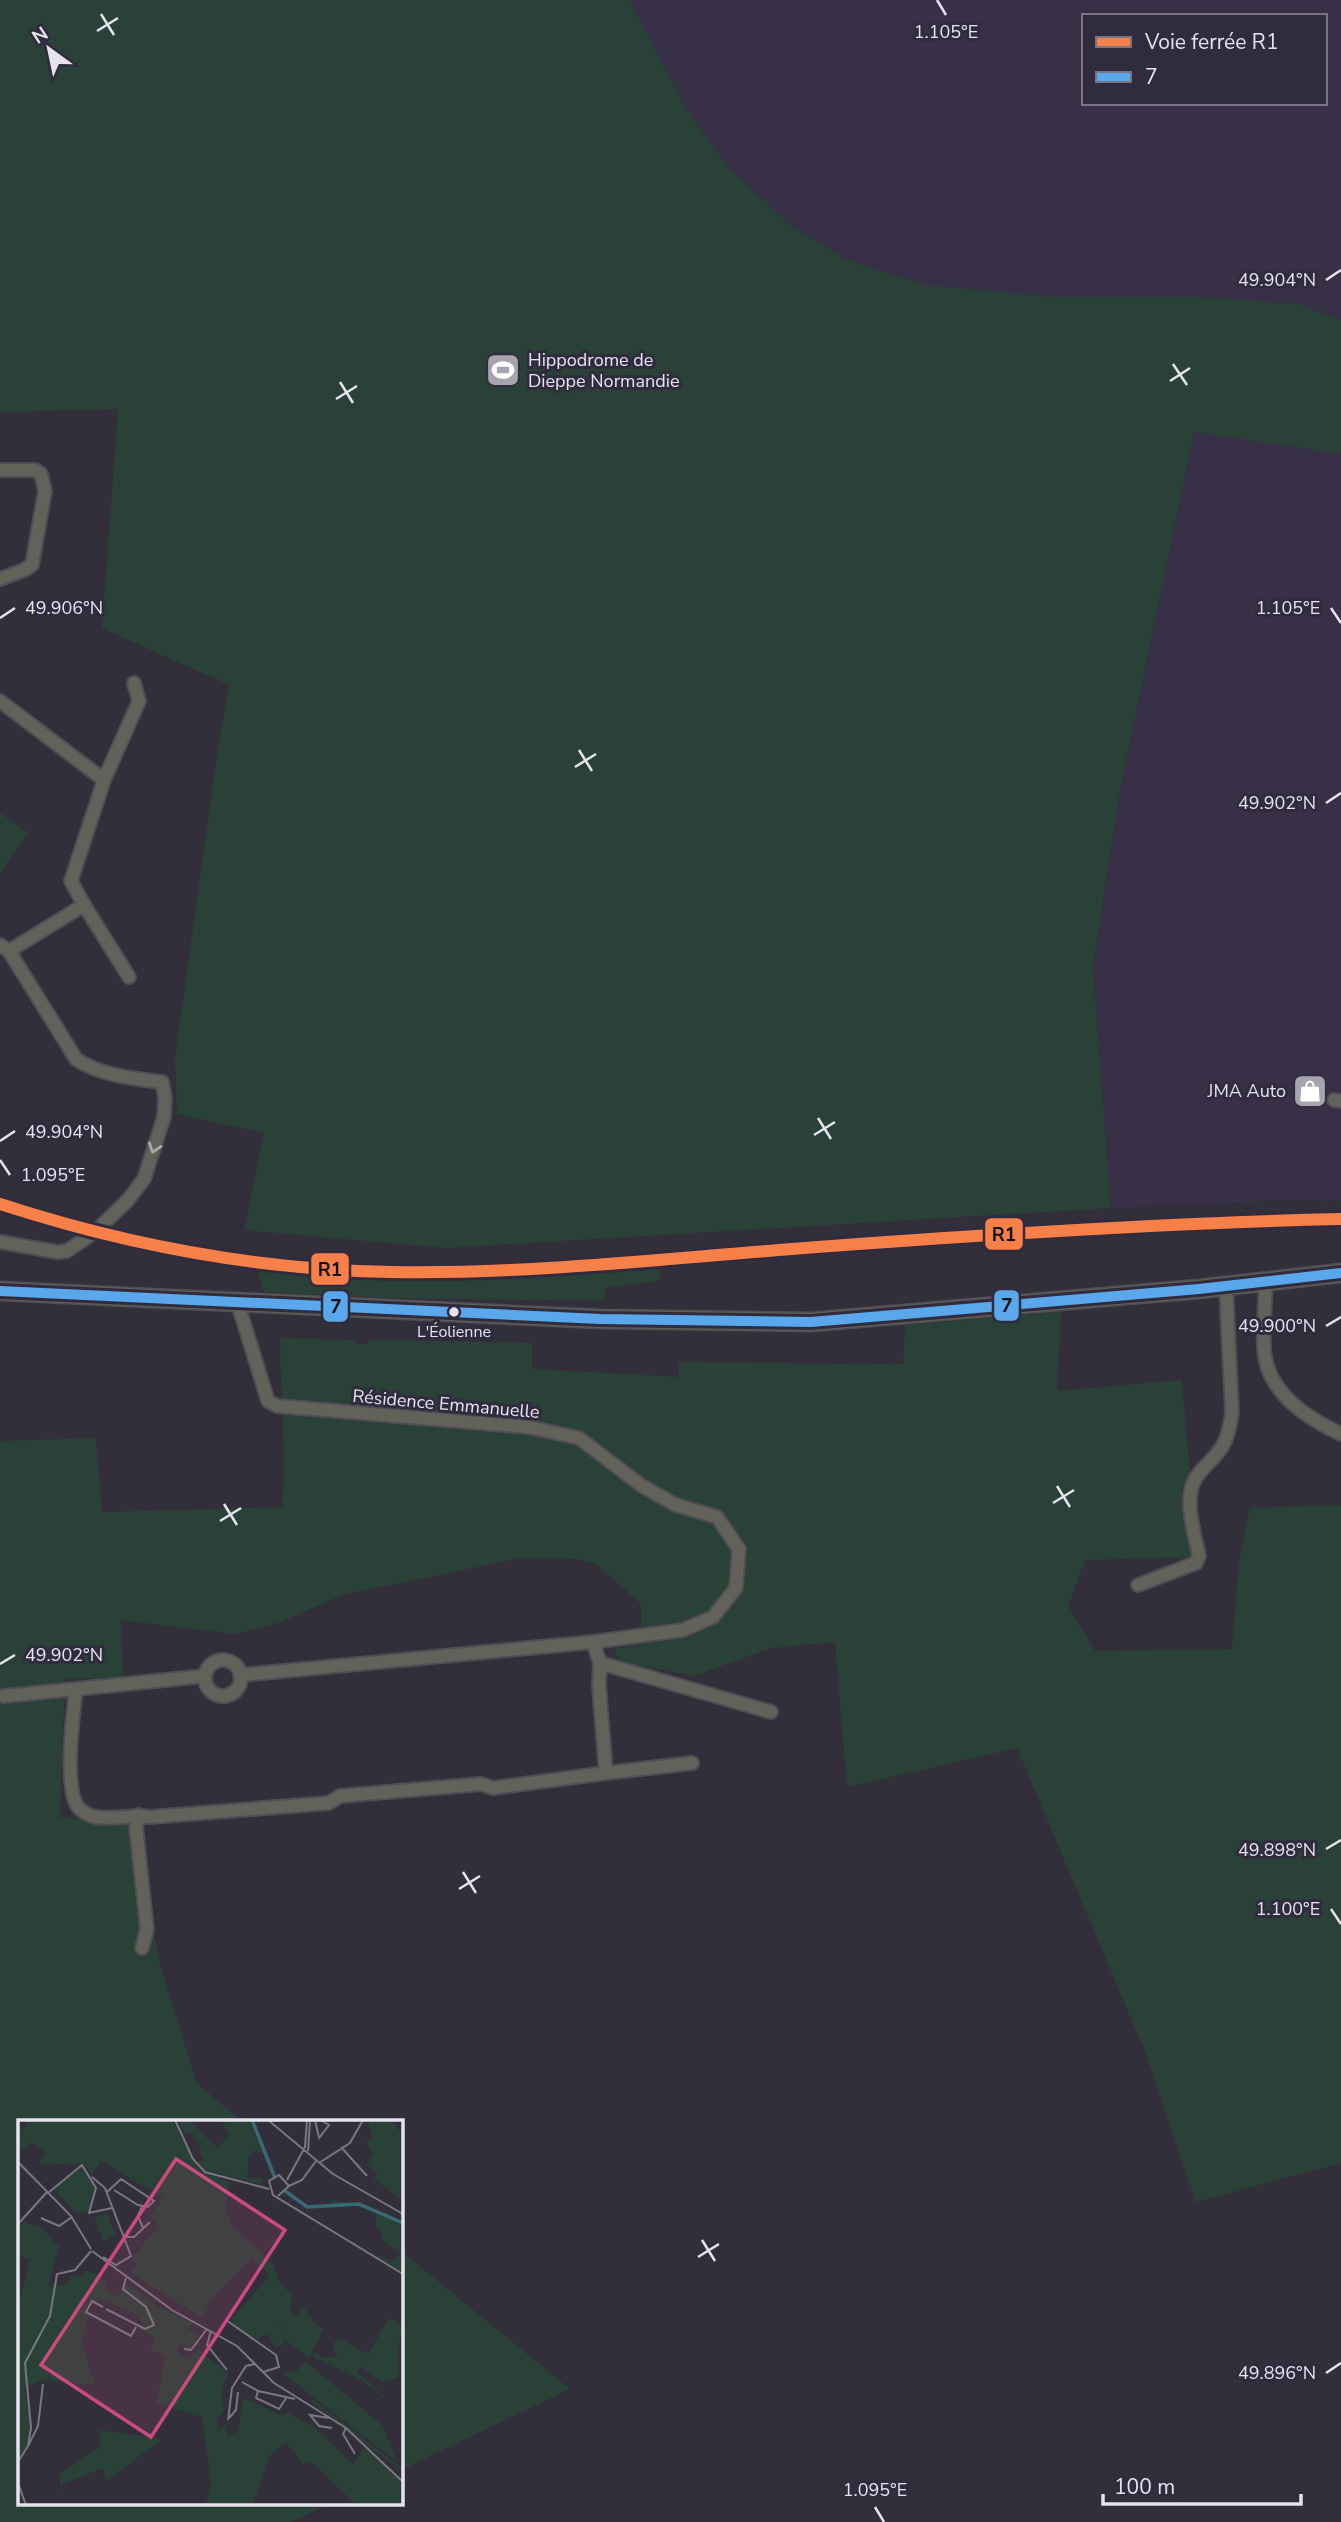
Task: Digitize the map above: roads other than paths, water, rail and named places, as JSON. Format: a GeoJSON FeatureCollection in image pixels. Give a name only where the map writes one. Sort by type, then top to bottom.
{"type":"FeatureCollection","features":[{"type":"Feature","properties":{"kind":"main road"},"geometry":{"type":"LineString","coordinates":[[0,1292],[600,1319],[811,1322],[1226,1286],[1341,1273]]}},
{"type":"Feature","properties":{"kind":"street"},"geometry":{"type":"LineString","coordinates":[[0,470],[35,470],[41,474],[45,491],[32,565],[0,579]]}},
{"type":"Feature","properties":{"kind":"street"},"geometry":{"type":"LineString","coordinates":[[129,977],[71,881],[104,780],[139,701],[134,683]]}},
{"type":"Feature","properties":{"kind":"street"},"geometry":{"type":"LineString","coordinates":[[0,701],[104,780]]}},
{"type":"Feature","properties":{"kind":"street"},"geometry":{"type":"LineString","coordinates":[[0,1242],[57,1252],[67,1251],[95,1232],[128,1200],[144,1179],[164,1117],[162,1082],[139,1080],[87,1066],[76,1059],[5,948],[84,905]]}},
{"type":"Feature","properties":{"kind":"street"},"geometry":{"type":"LineString","coordinates":[[1266,1282],[1264,1350],[1268,1371],[1281,1393],[1312,1421],[1341,1434]]}},
{"type":"Feature","properties":{"kind":"street"},"geometry":{"type":"LineString","coordinates":[[1138,1585],[1196,1563],[1199,1556],[1191,1508],[1191,1489],[1198,1472],[1223,1447],[1232,1413],[1226,1286]]}},
{"type":"Feature","properties":{"kind":"street","name":"Résidence Emmanuelle"},"geometry":{"type":"LineString","coordinates":[[4,1696],[205,1675],[210,1665],[220,1660],[232,1663],[240,1675],[593,1642],[683,1630],[713,1617],[736,1588],[739,1549],[718,1517],[677,1505],[642,1486],[579,1438],[528,1427],[277,1406],[268,1401],[237,1301]]}},
{"type":"Feature","properties":{"kind":"street"},"geometry":{"type":"LineString","coordinates":[[593,1642],[600,1663],[599,1686],[606,1773]]}},
{"type":"Feature","properties":{"kind":"street"},"geometry":{"type":"LineString","coordinates":[[600,1663],[771,1712]]}},
{"type":"Feature","properties":{"kind":"street"},"geometry":{"type":"LineString","coordinates":[[205,1675],[212,1692],[224,1695],[236,1690],[240,1675]]}},
{"type":"Feature","properties":{"kind":"street"},"geometry":{"type":"LineString","coordinates":[[76,1689],[71,1729],[74,1799],[83,1812],[97,1817],[150,1817],[329,1803],[340,1796],[481,1784],[494,1788],[692,1763]]}},
{"type":"Feature","properties":{"kind":"street"},"geometry":{"type":"LineString","coordinates":[[139,1815],[136,1827],[147,1929],[142,1948]]}},
{"type":"Feature","properties":{"kind":"rail line","name":"R1"},"geometry":{"type":"LineString","coordinates":[[0,1204],[96,1232],[194,1253],[293,1266],[393,1272],[493,1271],[998,1234],[1341,1219]]}},
{"type":"Feature","properties":{"kind":"place","name":"Hippodrome de Dieppe Normandie"},"geometry":{"type":"Point","coordinates":[503,370]}},
{"type":"Feature","properties":{"kind":"place","name":"JMA Auto"},"geometry":{"type":"Point","coordinates":[1310,1091]}},
{"type":"Feature","properties":{"kind":"place","name":"L'Éolienne"},"geometry":{"type":"Point","coordinates":[454,1312]}}]}
